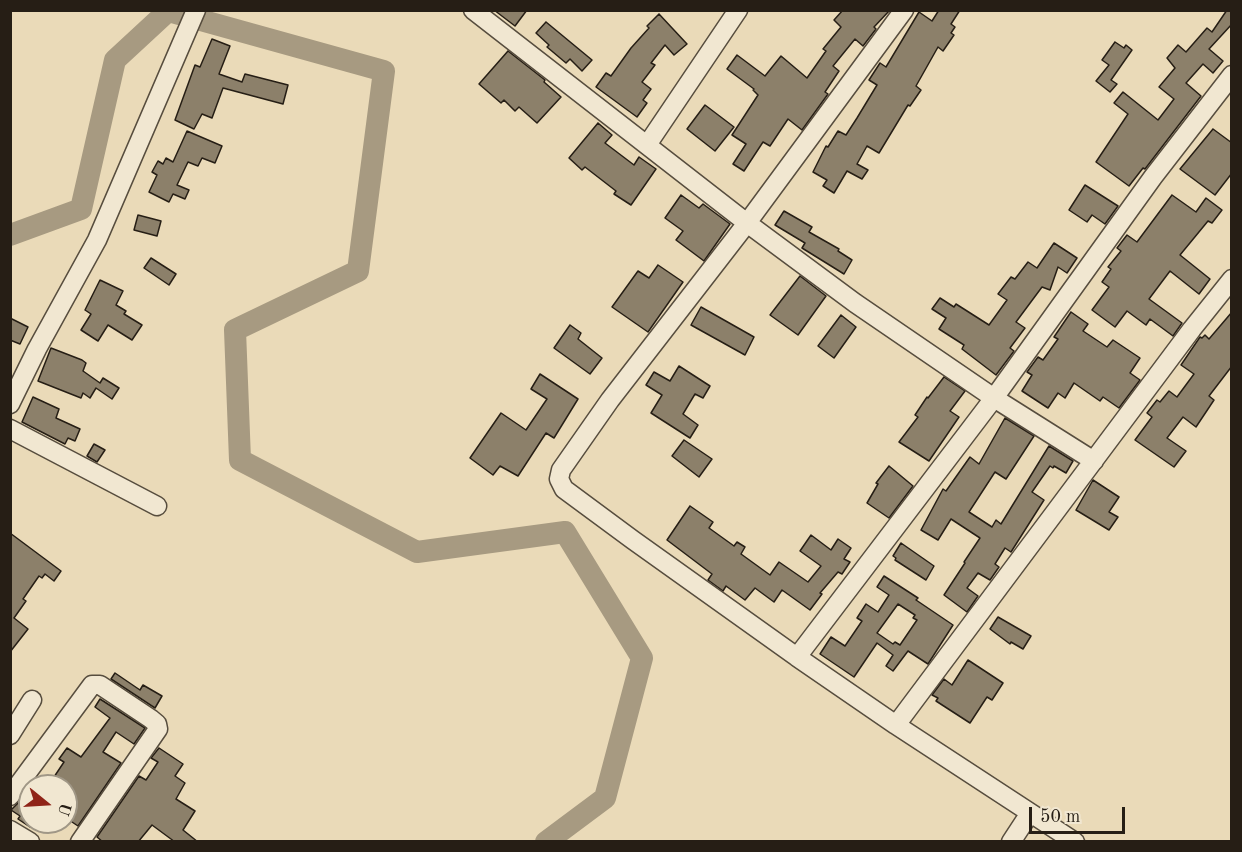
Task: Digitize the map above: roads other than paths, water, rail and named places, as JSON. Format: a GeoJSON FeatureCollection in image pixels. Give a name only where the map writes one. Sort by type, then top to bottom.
{"type":"FeatureCollection","features":[{"type":"Feature","properties":{"kind":"street"},"geometry":{"type":"LineString","coordinates":[[473,10],[747,224],[855,303],[994,398],[1094,461]]}},
{"type":"Feature","properties":{"kind":"street"},"geometry":{"type":"LineString","coordinates":[[647,145],[738,10]]}},
{"type":"Feature","properties":{"kind":"street"},"geometry":{"type":"LineString","coordinates":[[904,10],[747,224],[610,399],[561,470],[559,479],[564,489],[797,657],[896,725],[1076,842]]}},
{"type":"Feature","properties":{"kind":"street"},"geometry":{"type":"LineString","coordinates":[[10,404],[98,240],[194,17]]}},
{"type":"Feature","properties":{"kind":"street"},"geometry":{"type":"LineString","coordinates":[[797,657],[994,398],[1153,177],[1232,75]]}},
{"type":"Feature","properties":{"kind":"street"},"geometry":{"type":"LineString","coordinates":[[896,725],[1192,329],[1232,279]]}},
{"type":"Feature","properties":{"kind":"street"},"geometry":{"type":"LineString","coordinates":[[10,429],[157,506]]}},
{"type":"Feature","properties":{"kind":"street"},"geometry":{"type":"LineString","coordinates":[[10,796],[92,685],[100,685],[158,724],[158,729],[80,842]]}},
{"type":"Feature","properties":{"kind":"street"},"geometry":{"type":"LineString","coordinates":[[10,735],[32,700]]}},
{"type":"Feature","properties":{"kind":"street"},"geometry":{"type":"LineString","coordinates":[[1011,842],[1030,813]]}},
{"type":"Feature","properties":{"kind":"street"},"geometry":{"type":"LineString","coordinates":[[10,830],[30,842]]}},
{"type":"Feature","properties":{"kind":"waterway"},"geometry":{"type":"LineString","coordinates":[[10,235],[81,209],[115,60],[168,11],[384,71],[358,271],[235,330],[240,460],[417,552],[565,532],[642,658],[605,798],[546,842]]}}]}
